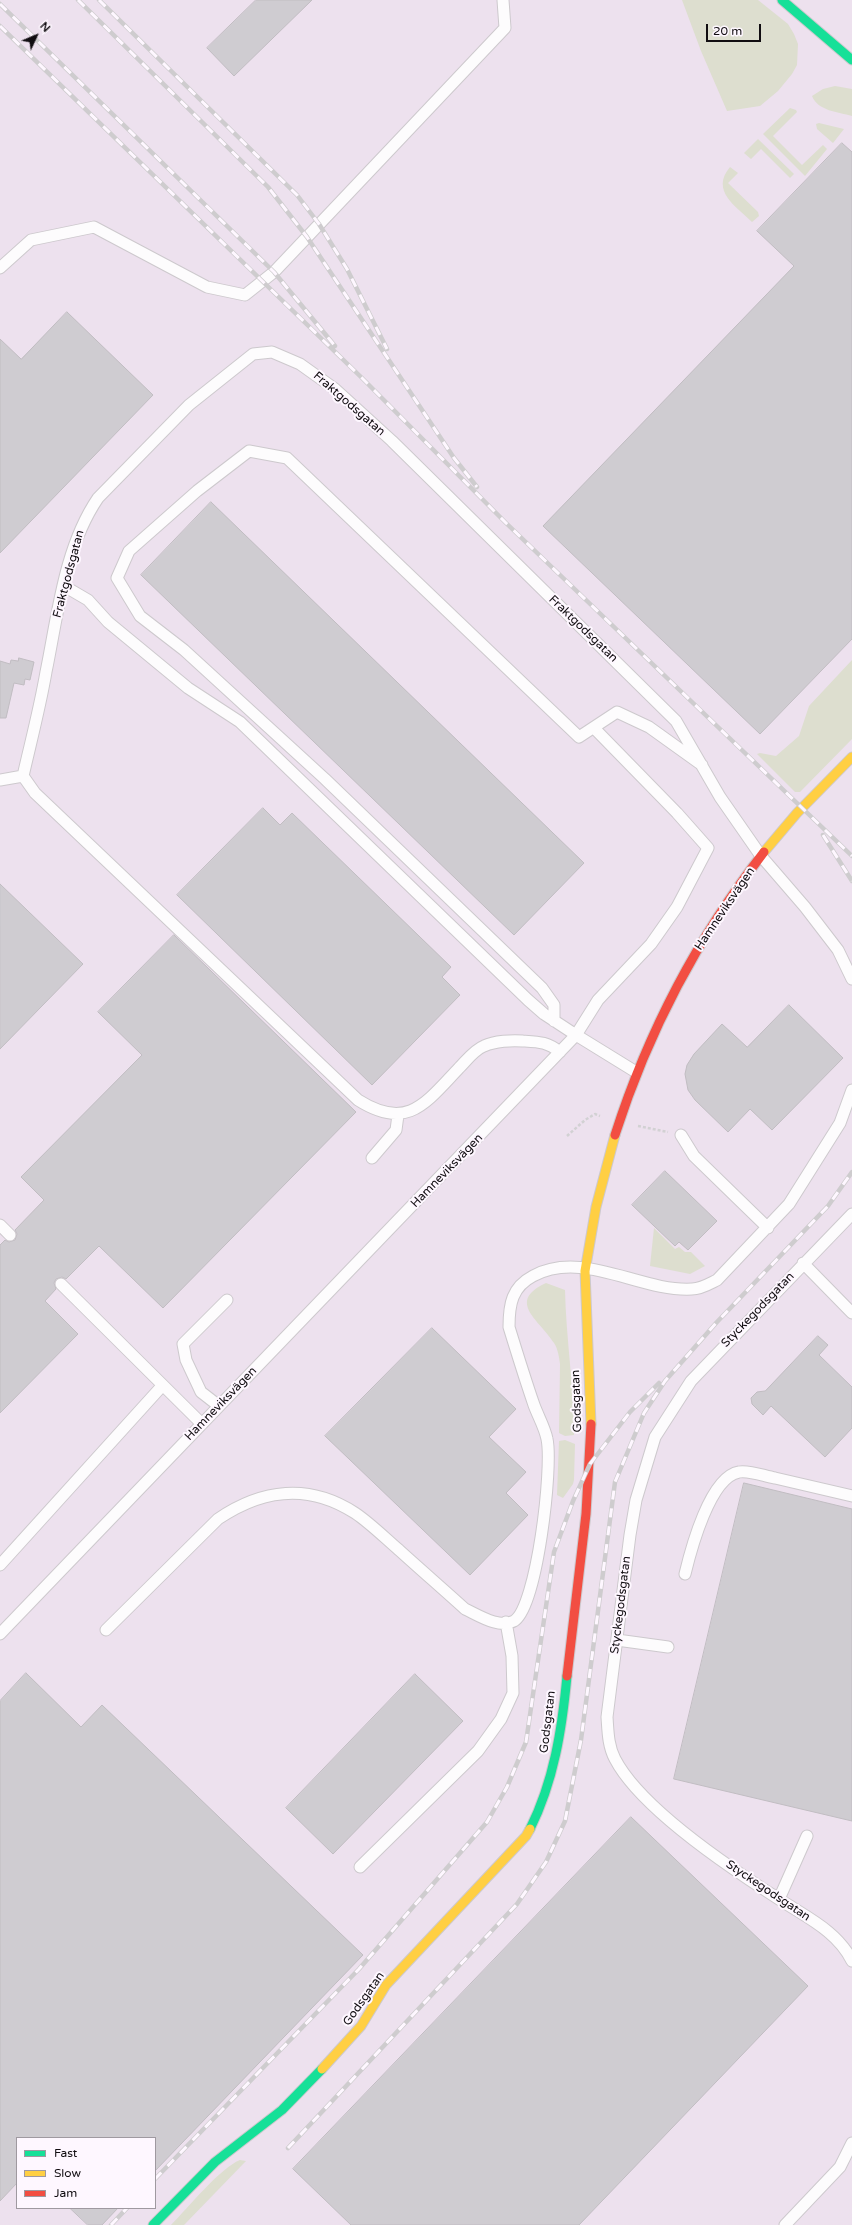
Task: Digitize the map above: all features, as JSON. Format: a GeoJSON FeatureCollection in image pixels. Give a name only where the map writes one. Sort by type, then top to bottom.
{"type":"FeatureCollection","features":[{"type":"Feature","properties":{"kind":"street"},"geometry":{"type":"LineString","coordinates":[[782,0],[852,60]]}},
{"type":"Feature","properties":{"kind":"street","name":"Hamneviksvägen"},"geometry":{"type":"LineString","coordinates":[[636,1072],[702,940],[761,856],[780,832],[852,757]]}},
{"type":"Feature","properties":{"kind":"street","name":"Godsgatan"},"geometry":{"type":"LineString","coordinates":[[153,2225],[215,2162],[282,2110],[340,2051],[361,2026],[386,1985],[526,1836],[538,1815],[557,1755],[585,1527],[590,1464],[591,1414],[585,1268],[597,1202],[618,1122],[636,1072]]}},
{"type":"Feature","properties":{"kind":"lane"},"geometry":{"type":"LineString","coordinates":[[0,268],[31,240],[94,227],[206,287],[245,295],[274,272],[505,28],[503,0]]}},
{"type":"Feature","properties":{"kind":"lane","name":"Fraktgodsgatan"},"geometry":{"type":"LineString","coordinates":[[22,776],[64,586],[80,528],[98,498],[189,405],[253,354],[272,352],[300,364],[335,389],[392,441],[676,721],[720,797],[761,856],[796,896],[838,950],[852,979]]}},
{"type":"Feature","properties":{"kind":"lane"},"geometry":{"type":"LineString","coordinates":[[554,1021],[554,1005],[542,988],[319,774],[184,650],[140,616],[117,578],[129,551],[197,491],[249,451],[287,458],[579,737],[617,712],[649,727],[702,765]]}},
{"type":"Feature","properties":{"kind":"lane"},"geometry":{"type":"LineString","coordinates":[[64,586],[88,600],[108,622],[188,688],[240,722],[528,1000],[554,1021],[636,1072]]}},
{"type":"Feature","properties":{"kind":"lane","name":"Hamneviksvägen"},"geometry":{"type":"LineString","coordinates":[[0,1634],[576,1035],[598,1000],[651,944],[673,913],[708,848],[677,813],[594,728]]}},
{"type":"Feature","properties":{"kind":"lane"},"geometry":{"type":"LineString","coordinates":[[0,780],[22,776],[35,793],[358,1100],[374,1111],[398,1115],[425,1103],[473,1054],[485,1046],[517,1040],[547,1043],[560,1052]]}},
{"type":"Feature","properties":{"kind":"lane"},"geometry":{"type":"LineString","coordinates":[[106,1630],[218,1519],[237,1506],[263,1496],[301,1493],[329,1499],[355,1513],[465,1609],[487,1620],[512,1622],[520,1616],[528,1597],[548,1492],[547,1440],[518,1356],[510,1327],[509,1308],[513,1294],[524,1281],[542,1272],[564,1266],[585,1268],[672,1288],[692,1289],[706,1286],[717,1280],[768,1228],[789,1204],[840,1123],[852,1090]]}},
{"type":"Feature","properties":{"kind":"lane"},"geometry":{"type":"LineString","coordinates":[[372,1158],[396,1130],[398,1115]]}},
{"type":"Feature","properties":{"kind":"lane"},"geometry":{"type":"LineString","coordinates":[[681,1135],[694,1156],[768,1228]]}},
{"type":"Feature","properties":{"kind":"lane","name":"Styckegodsgatan"},"geometry":{"type":"LineString","coordinates":[[852,1214],[803,1263],[691,1381],[655,1437],[636,1500],[630,1535],[607,1717],[609,1741],[614,1758],[626,1777],[648,1802],[700,1844],[825,1929],[845,1946],[852,1961]]}},
{"type":"Feature","properties":{"kind":"lane"},"geometry":{"type":"LineString","coordinates":[[0,1225],[10,1235]]}},
{"type":"Feature","properties":{"kind":"lane"},"geometry":{"type":"LineString","coordinates":[[803,1263],[852,1313]]}},
{"type":"Feature","properties":{"kind":"lane"},"geometry":{"type":"LineString","coordinates":[[61,1284],[162,1386],[202,1424]]}},
{"type":"Feature","properties":{"kind":"lane"},"geometry":{"type":"LineString","coordinates":[[219,1406],[201,1392],[186,1360],[183,1344],[227,1300]]}},
{"type":"Feature","properties":{"kind":"lane"},"geometry":{"type":"LineString","coordinates":[[0,1565],[162,1386]]}},
{"type":"Feature","properties":{"kind":"lane"},"geometry":{"type":"LineString","coordinates":[[685,1574],[697,1530],[715,1492],[728,1477],[739,1472],[759,1474],[852,1496]]}},
{"type":"Feature","properties":{"kind":"lane"},"geometry":{"type":"LineString","coordinates":[[360,1867],[478,1751],[501,1720],[513,1693],[512,1656],[506,1622]]}},
{"type":"Feature","properties":{"kind":"lane"},"geometry":{"type":"LineString","coordinates":[[617,1640],[668,1648]]}},
{"type":"Feature","properties":{"kind":"lane"},"geometry":{"type":"LineString","coordinates":[[779,1899],[807,1836]]}},
{"type":"Feature","properties":{"kind":"lane"},"geometry":{"type":"LineString","coordinates":[[785,2225],[840,2167],[852,2142]]}},
{"type":"Feature","properties":{"kind":"path"},"geometry":{"type":"LineString","coordinates":[[567,1136],[585,1120],[595,1114],[618,1122],[681,1135]]}},
{"type":"Feature","properties":{"kind":"shaded area"},"geometry":{"type":"Polygon","coordinates":[[[0,0],[852,0],[852,2225],[0,2225],[0,0]]]}},
{"type":"Feature","properties":{"kind":"shaded area"},"geometry":{"type":"Polygon","coordinates":[[[682,0],[758,0],[788,24],[794,34],[798,44],[797,65],[792,74],[778,91],[760,106],[727,111],[701,51],[682,0]]]}},
{"type":"Feature","properties":{"kind":"shaded area"},"geometry":{"type":"Polygon","coordinates":[[[835,86],[852,89],[852,116],[824,108],[815,101],[812,96],[823,89],[835,86]]]}},
{"type":"Feature","properties":{"kind":"shaded area"},"geometry":{"type":"Polygon","coordinates":[[[790,108],[796,110],[797,112],[773,136],[802,165],[823,145],[827,149],[805,176],[763,134],[790,108]]]}},
{"type":"Feature","properties":{"kind":"shaded area"},"geometry":{"type":"Polygon","coordinates":[[[819,123],[844,129],[833,143],[817,129],[816,124],[819,123]]]}},
{"type":"Feature","properties":{"kind":"shaded area"},"geometry":{"type":"Polygon","coordinates":[[[758,139],[794,174],[790,178],[761,149],[751,159],[744,153],[758,139]]]}},
{"type":"Feature","properties":{"kind":"shaded area"},"geometry":{"type":"Polygon","coordinates":[[[730,167],[738,173],[728,183],[758,212],[759,216],[752,222],[733,204],[724,191],[723,183],[730,167]]]}},
{"type":"Feature","properties":{"kind":"shaded area"},"geometry":{"type":"Polygon","coordinates":[[[852,660],[852,739],[800,792],[795,792],[757,754],[760,753],[776,756],[799,736],[809,706],[852,660]]]}},
{"type":"Feature","properties":{"kind":"shaded area"},"geometry":{"type":"Polygon","coordinates":[[[654,1228],[675,1249],[679,1247],[685,1252],[691,1252],[705,1266],[690,1274],[650,1266],[654,1228]]]}},
{"type":"Feature","properties":{"kind":"shaded area"},"geometry":{"type":"Polygon","coordinates":[[[546,1283],[565,1290],[573,1398],[574,1435],[565,1436],[559,1433],[560,1364],[558,1353],[554,1343],[530,1312],[527,1305],[528,1297],[534,1290],[546,1283]]]}},
{"type":"Feature","properties":{"kind":"shaded area"},"geometry":{"type":"Polygon","coordinates":[[[565,1440],[575,1444],[574,1480],[573,1484],[563,1498],[557,1495],[559,1441],[565,1440]]]}},
{"type":"Feature","properties":{"kind":"shaded area"},"geometry":{"type":"Polygon","coordinates":[[[240,2160],[246,2161],[184,2225],[171,2225],[204,2189],[223,2171],[240,2160]]]}},
{"type":"Feature","properties":{"kind":"building"},"geometry":{"type":"Polygon","coordinates":[[[256,0],[312,0],[234,76],[207,48],[256,0]]]}},
{"type":"Feature","properties":{"kind":"building"},"geometry":{"type":"Polygon","coordinates":[[[842,143],[852,152],[852,639],[760,734],[543,526],[794,266],[757,231],[842,143]]]}},
{"type":"Feature","properties":{"kind":"building"},"geometry":{"type":"Polygon","coordinates":[[[67,312],[153,395],[0,553],[0,339],[21,359],[67,312]]]}},
{"type":"Feature","properties":{"kind":"building"},"geometry":{"type":"Polygon","coordinates":[[[211,502],[584,863],[514,935],[141,575],[211,502]]]}},
{"type":"Feature","properties":{"kind":"building"},"geometry":{"type":"Polygon","coordinates":[[[19,658],[34,662],[30,680],[25,679],[24,685],[14,683],[6,718],[0,718],[0,661],[10,664],[11,660],[18,661],[19,658]]]}},
{"type":"Feature","properties":{"kind":"building"},"geometry":{"type":"Polygon","coordinates":[[[263,808],[280,825],[292,813],[451,967],[442,977],[460,995],[372,1085],[177,895],[263,808]]]}},
{"type":"Feature","properties":{"kind":"building"},"geometry":{"type":"Polygon","coordinates":[[[0,884],[83,964],[0,1049],[0,884]]]}},
{"type":"Feature","properties":{"kind":"building"},"geometry":{"type":"Polygon","coordinates":[[[174,935],[356,1112],[163,1308],[99,1246],[66,1279],[62,1277],[56,1279],[54,1283],[56,1289],[45,1301],[78,1334],[0,1413],[0,1245],[5,1240],[9,1242],[15,1240],[17,1234],[15,1230],[44,1200],[21,1177],[142,1055],[98,1012],[174,935]]]}},
{"type":"Feature","properties":{"kind":"building"},"geometry":{"type":"Polygon","coordinates":[[[789,1005],[843,1058],[772,1130],[750,1109],[728,1132],[695,1100],[688,1090],[685,1074],[687,1065],[694,1054],[722,1024],[747,1047],[789,1005]]]}},
{"type":"Feature","properties":{"kind":"building"},"geometry":{"type":"Polygon","coordinates":[[[665,1171],[717,1221],[688,1250],[679,1242],[675,1246],[632,1205],[665,1171]]]}},
{"type":"Feature","properties":{"kind":"building"},"geometry":{"type":"Polygon","coordinates":[[[432,1328],[516,1409],[489,1437],[526,1472],[506,1493],[528,1515],[470,1575],[325,1436],[432,1328]]]}},
{"type":"Feature","properties":{"kind":"building"},"geometry":{"type":"Polygon","coordinates":[[[818,1336],[828,1345],[819,1355],[852,1387],[852,1428],[825,1457],[771,1406],[763,1415],[752,1404],[751,1398],[757,1392],[765,1391],[818,1336]]]}},
{"type":"Feature","properties":{"kind":"building"},"geometry":{"type":"Polygon","coordinates":[[[744,1483],[852,1509],[852,1821],[674,1779],[744,1483]]]}},
{"type":"Feature","properties":{"kind":"building"},"geometry":{"type":"Polygon","coordinates":[[[26,1673],[81,1727],[102,1705],[363,1955],[156,2170],[156,2137],[16,2137],[16,2184],[0,2201],[0,1701],[26,1673]]]}},
{"type":"Feature","properties":{"kind":"building"},"geometry":{"type":"Polygon","coordinates":[[[415,1674],[463,1721],[333,1854],[286,1808],[415,1674]]]}},
{"type":"Feature","properties":{"kind":"building"},"geometry":{"type":"Polygon","coordinates":[[[631,1817],[808,1986],[579,2225],[351,2225],[293,2169],[631,1817]]]}},
{"type":"Feature","properties":{"kind":"building"},"geometry":{"type":"Polygon","coordinates":[[[71,2209],[117,2209],[102,2225],[88,2225],[71,2209]]]}},
{"type":"Feature","properties":{"kind":"railway"},"geometry":{"type":"LineString","coordinates":[[78,0],[268,187],[307,237],[454,458],[477,487]]}},
{"type":"Feature","properties":{"kind":"railway"},"geometry":{"type":"LineString","coordinates":[[99,0],[297,195],[319,224],[347,269],[387,349]]}},
{"type":"Feature","properties":{"kind":"railway"},"geometry":{"type":"LineString","coordinates":[[0,4],[274,272],[335,346]]}},
{"type":"Feature","properties":{"kind":"railway"},"geometry":{"type":"LineString","coordinates":[[0,26],[362,378],[506,523],[852,856]]}},
{"type":"Feature","properties":{"kind":"railway"},"geometry":{"type":"LineString","coordinates":[[823,835],[852,881]]}},
{"type":"Feature","properties":{"kind":"railway"},"geometry":{"type":"LineString","coordinates":[[288,2148],[517,1904],[546,1862],[565,1821],[581,1740],[615,1482],[644,1413],[665,1381],[717,1322],[828,1206],[852,1172]]}},
{"type":"Feature","properties":{"kind":"railway"},"geometry":{"type":"LineString","coordinates":[[156,2178],[359,1969],[487,1822],[507,1787],[526,1742],[554,1552],[573,1501],[590,1464],[630,1412],[659,1383]]}},
{"type":"Feature","properties":{"kind":"railway"},"geometry":{"type":"LineString","coordinates":[[111,2225],[126,2209]]}},
{"type":"Feature","properties":{"kind":"traffic: fast"},"geometry":{"type":"LineString","coordinates":[[782,0],[852,60]]}},
{"type":"Feature","properties":{"kind":"traffic: fast"},"geometry":{"type":"LineString","coordinates":[[530,1829],[545,1792],[556,1754],[567,1676]]}},
{"type":"Feature","properties":{"kind":"traffic: fast"},"geometry":{"type":"LineString","coordinates":[[153,2225],[215,2162],[282,2110],[322,2069]]}},
{"type":"Feature","properties":{"kind":"traffic: slow"},"geometry":{"type":"LineString","coordinates":[[764,852],[797,813],[852,757]]}},
{"type":"Feature","properties":{"kind":"traffic: slow"},"geometry":{"type":"LineString","coordinates":[[591,1424],[585,1271],[596,1207],[615,1135]]}},
{"type":"Feature","properties":{"kind":"traffic: slow"},"geometry":{"type":"LineString","coordinates":[[322,2069],[361,2026],[386,1985],[526,1836],[530,1829]]}},
{"type":"Feature","properties":{"kind":"traffic: jam"},"geometry":{"type":"LineString","coordinates":[[615,1135],[643,1059],[677,987],[717,918],[764,852]]}},
{"type":"Feature","properties":{"kind":"traffic: jam"},"geometry":{"type":"LineString","coordinates":[[567,1676],[586,1514],[591,1424]]}}]}
